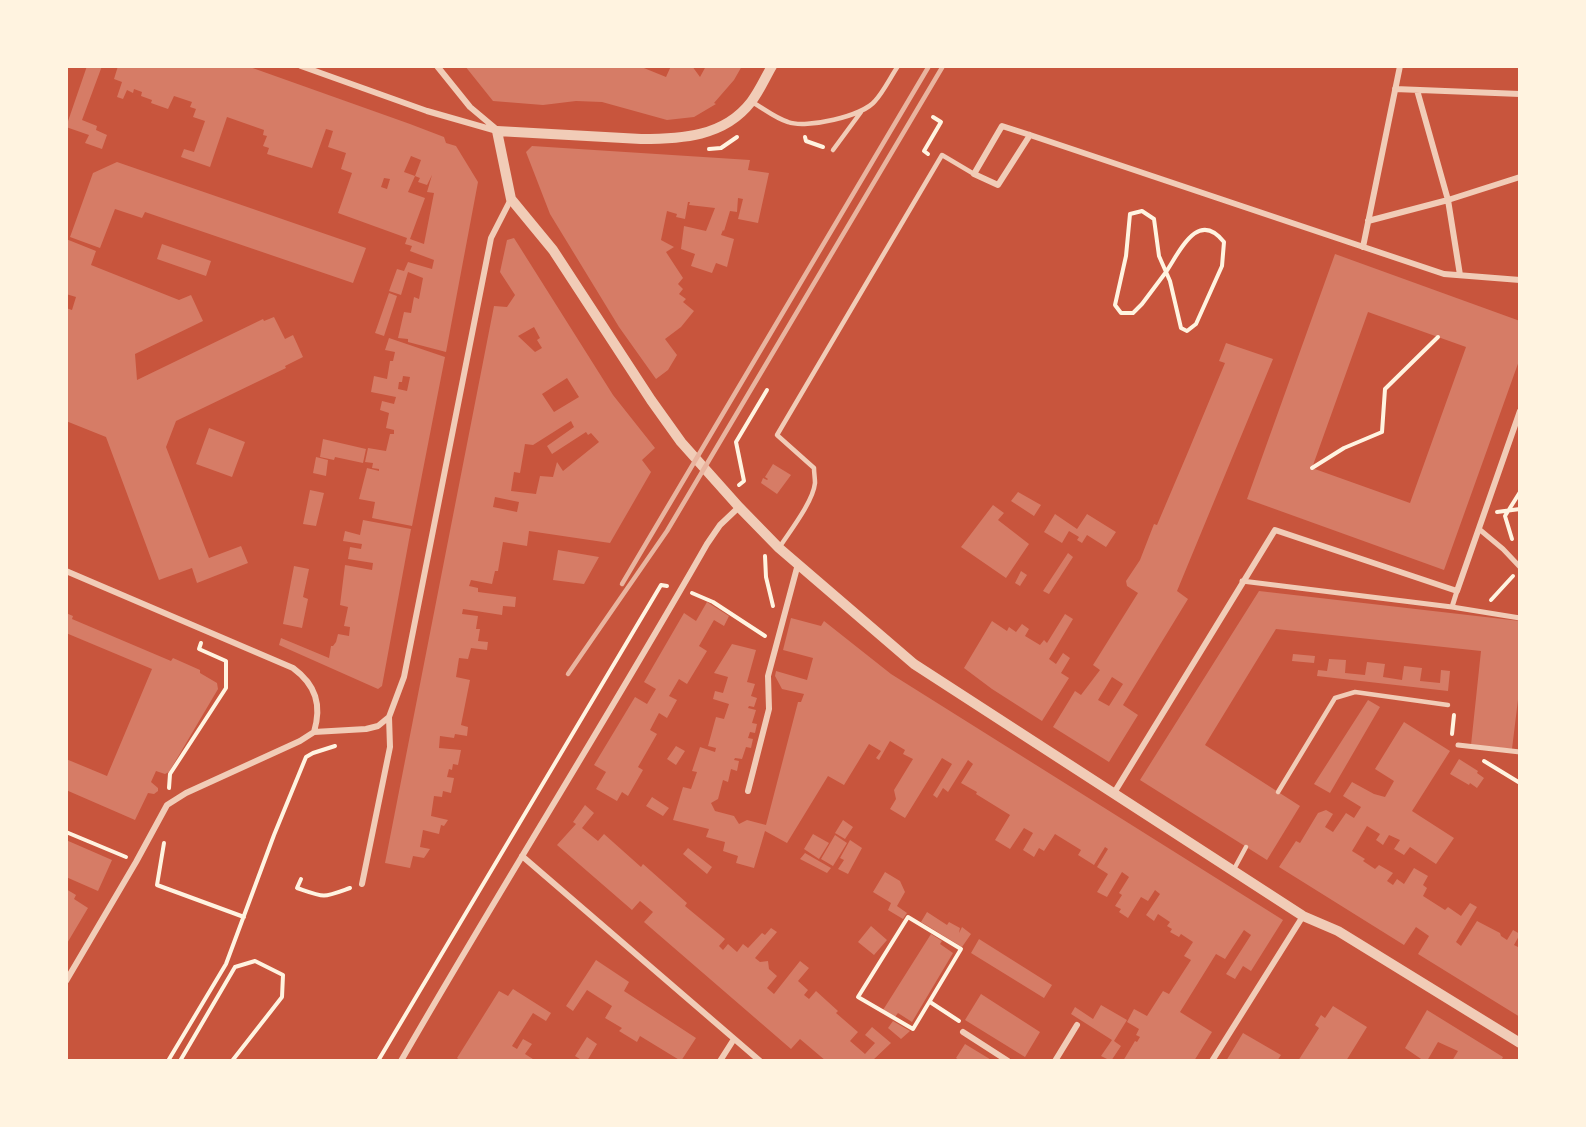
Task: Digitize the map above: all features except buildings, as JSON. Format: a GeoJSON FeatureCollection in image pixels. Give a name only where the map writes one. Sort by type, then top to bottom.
{"type":"FeatureCollection","features":[{"type":"Feature","properties":{"kind":"street"},"geometry":{"type":"LineString","coordinates":[[301,66],[428,111],[497,131],[640,139],[688,137],[714,130],[732,121],[752,102],[772,66]]}},
{"type":"Feature","properties":{"kind":"street"},"geometry":{"type":"LineString","coordinates":[[437,66],[470,106],[497,131],[511,199],[553,250],[651,400],[681,442],[779,548],[914,664],[1303,916],[1338,931],[1520,1043]]}},
{"type":"Feature","properties":{"kind":"street"},"geometry":{"type":"LineString","coordinates":[[1363,247],[1400,66]]}},
{"type":"Feature","properties":{"kind":"street"},"geometry":{"type":"LineString","coordinates":[[1395,89],[1520,94]]}},
{"type":"Feature","properties":{"kind":"street"},"geometry":{"type":"LineString","coordinates":[[1418,90],[1448,200],[1460,275]]}},
{"type":"Feature","properties":{"kind":"street"},"geometry":{"type":"LineString","coordinates":[[1030,135],[998,185],[974,174],[1002,126],[1030,135],[1444,274],[1520,280]]}},
{"type":"Feature","properties":{"kind":"street"},"geometry":{"type":"LineString","coordinates":[[1368,221],[1448,200],[1520,177]]}},
{"type":"Feature","properties":{"kind":"street"},"geometry":{"type":"LineString","coordinates":[[363,884],[390,747],[389,717],[404,676],[491,238],[511,199]]}},
{"type":"Feature","properties":{"kind":"street"},"geometry":{"type":"LineString","coordinates":[[1452,607],[1520,411]]}},
{"type":"Feature","properties":{"kind":"street"},"geometry":{"type":"LineString","coordinates":[[402,1061],[714,534],[739,507]]}},
{"type":"Feature","properties":{"kind":"street"},"geometry":{"type":"LineString","coordinates":[[1479,529],[1520,567]]}},
{"type":"Feature","properties":{"kind":"street"},"geometry":{"type":"LineString","coordinates":[[1114,793],[1275,530],[1457,591]]}},
{"type":"Feature","properties":{"kind":"street"},"geometry":{"type":"LineString","coordinates":[[748,791],[769,710],[768,676],[798,564]]}},
{"type":"Feature","properties":{"kind":"street"},"geometry":{"type":"LineString","coordinates":[[66,571],[293,669],[307,678],[317,705],[318,719],[314,732]]}},
{"type":"Feature","properties":{"kind":"street"},"geometry":{"type":"LineString","coordinates":[[1242,581],[1452,607],[1520,618]]}},
{"type":"Feature","properties":{"kind":"street"},"geometry":{"type":"LineString","coordinates":[[66,981],[167,806],[186,793],[300,741],[314,732],[366,729],[378,726],[389,717]]}},
{"type":"Feature","properties":{"kind":"street"},"geometry":{"type":"LineString","coordinates":[[1458,744],[1520,752]]}},
{"type":"Feature","properties":{"kind":"street"},"geometry":{"type":"LineString","coordinates":[[522,856],[760,1061]]}},
{"type":"Feature","properties":{"kind":"street"},"geometry":{"type":"LineString","coordinates":[[1212,1061],[1303,916]]}},
{"type":"Feature","properties":{"kind":"street"},"geometry":{"type":"LineString","coordinates":[[1055,1061],[1077,1025]]}},
{"type":"Feature","properties":{"kind":"street"},"geometry":{"type":"LineString","coordinates":[[963,1032],[1008,1061]]}},
{"type":"Feature","properties":{"kind":"street"},"geometry":{"type":"LineString","coordinates":[[720,1061],[734,1039]]}},
{"type":"Feature","properties":{"kind":"lane"},"geometry":{"type":"LineString","coordinates":[[833,150],[861,112],[875,102],[897,66]]}},
{"type":"Feature","properties":{"kind":"lane"},"geometry":{"type":"LineString","coordinates":[[752,102],[788,122],[801,124],[861,112]]}},
{"type":"Feature","properties":{"kind":"lane"},"geometry":{"type":"LineString","coordinates":[[779,548],[810,499],[815,478],[814,468],[777,435],[942,155],[974,174]]}},
{"type":"Feature","properties":{"kind":"lane"},"geometry":{"type":"LineString","coordinates":[[1278,792],[1335,698],[1355,692],[1448,705]]}},
{"type":"Feature","properties":{"kind":"lane"},"geometry":{"type":"LineString","coordinates":[[1233,871],[1246,847]]}},
{"type":"Feature","properties":{"kind":"path"},"geometry":{"type":"LineString","coordinates":[[933,117],[941,122],[924,151],[939,161]]}},
{"type":"Feature","properties":{"kind":"path"},"geometry":{"type":"LineString","coordinates":[[801,124],[806,141],[833,150]]}},
{"type":"Feature","properties":{"kind":"path"},"geometry":{"type":"LineString","coordinates":[[1166,272],[1133,314],[1121,313],[1115,305],[1126,256],[1130,214],[1142,211],[1154,219],[1159,256],[1166,272],[1181,328],[1188,330],[1196,324],[1222,266],[1224,242],[1216,232],[1203,229],[1193,233],[1166,272]]}},
{"type":"Feature","properties":{"kind":"path"},"geometry":{"type":"LineString","coordinates":[[1312,468],[1344,448],[1383,432],[1385,389],[1438,337]]}},
{"type":"Feature","properties":{"kind":"path"},"geometry":{"type":"LineString","coordinates":[[729,495],[744,480],[736,442],[767,390]]}},
{"type":"Feature","properties":{"kind":"path"},"geometry":{"type":"LineString","coordinates":[[1514,546],[1505,516],[1520,492]]}},
{"type":"Feature","properties":{"kind":"path"},"geometry":{"type":"LineString","coordinates":[[1484,514],[1520,509]]}},
{"type":"Feature","properties":{"kind":"path"},"geometry":{"type":"LineString","coordinates":[[765,556],[769,594],[780,630]]}},
{"type":"Feature","properties":{"kind":"path"},"geometry":{"type":"LineString","coordinates":[[1481,612],[1520,567]]}},
{"type":"Feature","properties":{"kind":"path"},"geometry":{"type":"LineString","coordinates":[[378,1061],[661,585],[681,590],[713,603],[777,643]]}},
{"type":"Feature","properties":{"kind":"path"},"geometry":{"type":"LineString","coordinates":[[167,806],[170,774],[226,688],[226,661],[199,649],[204,631]]}},
{"type":"Feature","properties":{"kind":"path"},"geometry":{"type":"LineString","coordinates":[[1448,705],[1454,711],[1451,742],[1458,744],[1520,783]]}},
{"type":"Feature","properties":{"kind":"path"},"geometry":{"type":"LineString","coordinates":[[168,1061],[226,964],[306,757],[345,745]]}},
{"type":"Feature","properties":{"kind":"path"},"geometry":{"type":"LineString","coordinates":[[66,832],[136,862]]}},
{"type":"Feature","properties":{"kind":"path"},"geometry":{"type":"LineString","coordinates":[[166,838],[162,848],[157,885],[244,917]]}},
{"type":"Feature","properties":{"kind":"path"},"geometry":{"type":"LineString","coordinates":[[301,879],[297,888],[326,897],[363,884]]}},
{"type":"Feature","properties":{"kind":"path"},"geometry":{"type":"LineString","coordinates":[[908,917],[961,949],[929,1002],[913,1029],[858,997],[908,917]]}},
{"type":"Feature","properties":{"kind":"path"},"geometry":{"type":"LineString","coordinates":[[226,964],[235,967],[255,961],[283,975],[282,998],[232,1061]]}},
{"type":"Feature","properties":{"kind":"path"},"geometry":{"type":"LineString","coordinates":[[180,1061],[235,967]]}},
{"type":"Feature","properties":{"kind":"path"},"geometry":{"type":"LineString","coordinates":[[929,1002],[959,1021],[963,1032]]}},
{"type":"Feature","properties":{"kind":"railway"},"geometry":{"type":"LineString","coordinates":[[622,584],[929,66]]}},
{"type":"Feature","properties":{"kind":"railway"},"geometry":{"type":"LineString","coordinates":[[568,674],[667,531],[943,66]]}}]}
